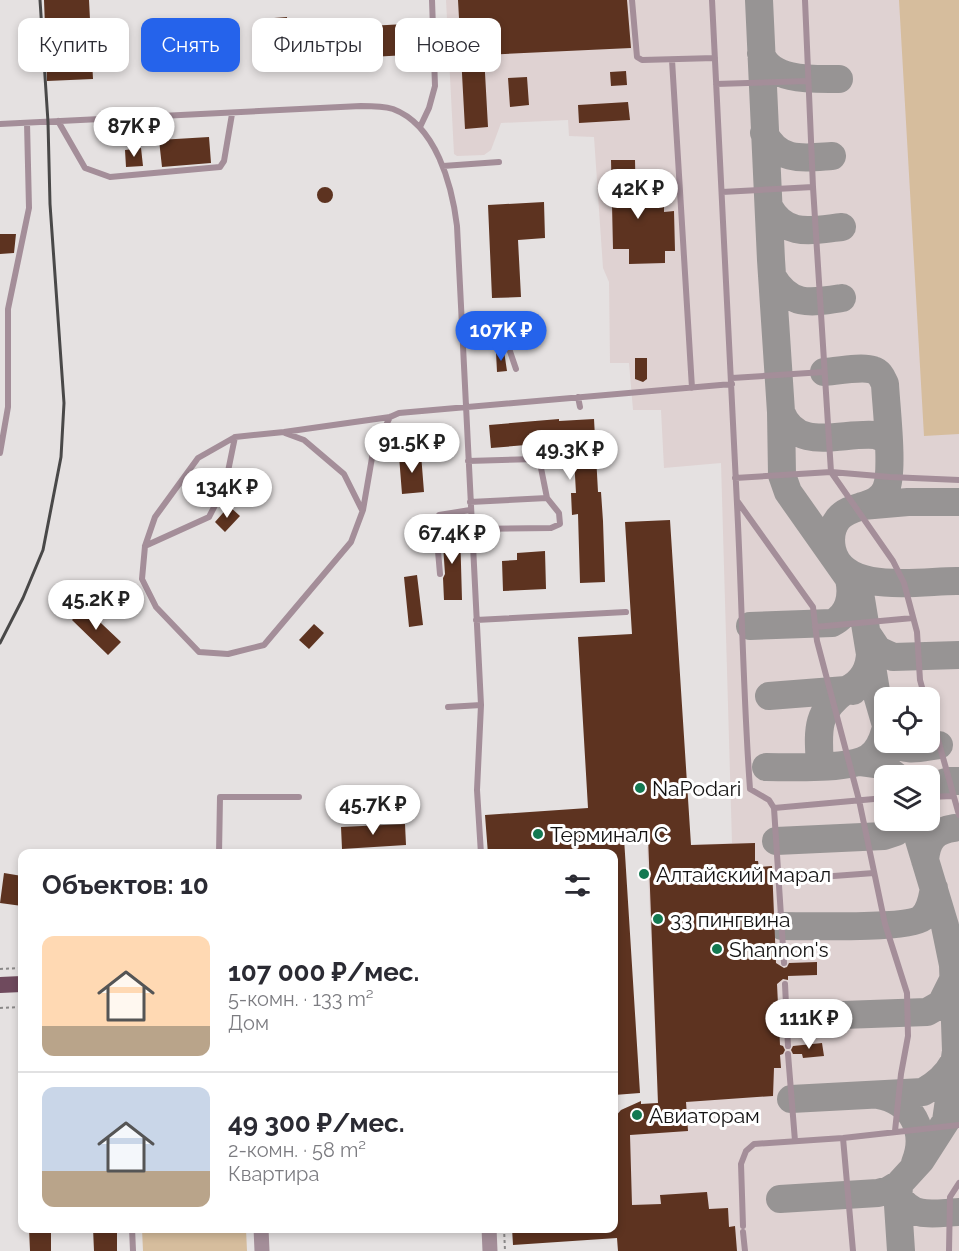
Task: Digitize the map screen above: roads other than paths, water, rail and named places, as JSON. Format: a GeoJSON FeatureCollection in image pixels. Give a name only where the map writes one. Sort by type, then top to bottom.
{"type":"FeatureCollection","features":[{"type":"Feature","properties":{"kind":"main road"},"geometry":{"type":"LineString","coordinates":[[0,985],[18,984]]}},
{"type":"Feature","properties":{"kind":"street"},"geometry":{"type":"LineString","coordinates":[[261,1233],[262,1251]]}},
{"type":"Feature","properties":{"kind":"street"},"geometry":{"type":"LineString","coordinates":[[489,1233],[490,1251]]}},
{"type":"Feature","properties":{"kind":"lane"},"geometry":{"type":"LineString","coordinates":[[420,127],[429,108],[435,86],[432,0]]}},
{"type":"Feature","properties":{"kind":"lane"},"geometry":{"type":"LineString","coordinates":[[632,0],[637,57],[647,61],[715,58]]}},
{"type":"Feature","properties":{"kind":"lane"},"geometry":{"type":"LineString","coordinates":[[712,0],[750,789],[769,800],[774,808],[784,963]]}},
{"type":"Feature","properties":{"kind":"lane"},"geometry":{"type":"LineString","coordinates":[[805,0],[813,187],[831,472],[893,561],[904,583],[917,632],[922,687]]}},
{"type":"Feature","properties":{"kind":"lane"},"geometry":{"type":"LineString","coordinates":[[672,60],[692,387]]}},
{"type":"Feature","properties":{"kind":"lane"},"geometry":{"type":"LineString","coordinates":[[716,84],[808,81]]}},
{"type":"Feature","properties":{"kind":"lane"},"geometry":{"type":"LineString","coordinates":[[0,124],[382,106],[402,114],[420,127],[442,166],[450,188],[457,226],[481,705],[477,790],[481,849]]}},
{"type":"Feature","properties":{"kind":"lane"},"geometry":{"type":"LineString","coordinates":[[58,122],[85,168],[110,177],[220,167],[224,161],[232,114]]}},
{"type":"Feature","properties":{"kind":"lane"},"geometry":{"type":"LineString","coordinates":[[0,453],[8,407],[8,309],[29,208],[27,123]]}},
{"type":"Feature","properties":{"kind":"lane"},"geometry":{"type":"LineString","coordinates":[[442,166],[499,162]]}},
{"type":"Feature","properties":{"kind":"lane"},"geometry":{"type":"LineString","coordinates":[[722,192],[813,187]]}},
{"type":"Feature","properties":{"kind":"lane"},"geometry":{"type":"LineString","coordinates":[[0,311],[8,309]]}},
{"type":"Feature","properties":{"kind":"lane"},"geometry":{"type":"LineString","coordinates":[[462,333],[502,331],[516,369]]}},
{"type":"Feature","properties":{"kind":"lane"},"geometry":{"type":"LineString","coordinates":[[390,417],[373,452],[363,510],[351,542],[264,645],[228,654],[199,652],[156,607],[142,579],[145,546],[155,517],[198,458],[235,437],[390,417],[399,413],[692,387],[824,372]]}},
{"type":"Feature","properties":{"kind":"lane"},"geometry":{"type":"LineString","coordinates":[[578,397],[580,407]]}},
{"type":"Feature","properties":{"kind":"lane"},"geometry":{"type":"LineString","coordinates":[[284,432],[304,440],[344,474],[363,510]]}},
{"type":"Feature","properties":{"kind":"lane"},"geometry":{"type":"LineString","coordinates":[[145,546],[209,517],[225,486],[235,437]]}},
{"type":"Feature","properties":{"kind":"lane"},"geometry":{"type":"LineString","coordinates":[[468,461],[536,459],[540,463],[548,498],[559,513],[560,524],[557,527],[471,529]]}},
{"type":"Feature","properties":{"kind":"lane"},"geometry":{"type":"LineString","coordinates":[[735,478],[831,472],[959,480]]}},
{"type":"Feature","properties":{"kind":"lane"},"geometry":{"type":"LineString","coordinates":[[470,502],[548,498]]}},
{"type":"Feature","properties":{"kind":"lane"},"geometry":{"type":"LineString","coordinates":[[737,502],[812,605],[832,700],[859,800],[885,924],[907,993],[908,1036],[895,1131]]}},
{"type":"Feature","properties":{"kind":"lane"},"geometry":{"type":"LineString","coordinates":[[440,574],[437,519],[443,513],[470,510]]}},
{"type":"Feature","properties":{"kind":"lane"},"geometry":{"type":"LineString","coordinates":[[476,620],[626,612]]}},
{"type":"Feature","properties":{"kind":"lane"},"geometry":{"type":"LineString","coordinates":[[815,627],[913,618]]}},
{"type":"Feature","properties":{"kind":"lane"},"geometry":{"type":"LineString","coordinates":[[448,707],[481,705]]}},
{"type":"Feature","properties":{"kind":"lane"},"geometry":{"type":"LineString","coordinates":[[940,750],[959,815]]}},
{"type":"Feature","properties":{"kind":"lane"},"geometry":{"type":"LineString","coordinates":[[940,797],[952,796]]}},
{"type":"Feature","properties":{"kind":"lane"},"geometry":{"type":"LineString","coordinates":[[219,849],[220,797],[300,797]]}},
{"type":"Feature","properties":{"kind":"lane"},"geometry":{"type":"LineString","coordinates":[[774,808],[874,799]]}},
{"type":"Feature","properties":{"kind":"lane"},"geometry":{"type":"LineString","coordinates":[[780,880],[874,873]]}},
{"type":"Feature","properties":{"kind":"lane"},"geometry":{"type":"LineString","coordinates":[[785,984],[795,1141]]}},
{"type":"Feature","properties":{"kind":"lane"},"geometry":{"type":"LineString","coordinates":[[745,1251],[741,1164],[746,1151],[754,1144],[843,1138],[959,1125]]}},
{"type":"Feature","properties":{"kind":"lane"},"geometry":{"type":"LineString","coordinates":[[843,1138],[853,1251]]}},
{"type":"Feature","properties":{"kind":"lane"},"geometry":{"type":"LineString","coordinates":[[949,1251],[950,1197],[959,1183]]}},
{"type":"Feature","properties":{"kind":"lane"},"geometry":{"type":"LineString","coordinates":[[132,1233],[133,1251]]}},
{"type":"Feature","properties":{"kind":"railway"},"geometry":{"type":"LineString","coordinates":[[0,643],[23,598],[43,550],[61,457],[64,403],[50,204],[48,122],[40,0]]}},
{"type":"Feature","properties":{"kind":"place","name":"NaPodari"},"geometry":{"type":"Point","coordinates":[640,788]}},
{"type":"Feature","properties":{"kind":"place","name":"Терминал С"},"geometry":{"type":"Point","coordinates":[538,834]}},
{"type":"Feature","properties":{"kind":"place","name":"Алтайский марал"},"geometry":{"type":"Point","coordinates":[644,874]}},
{"type":"Feature","properties":{"kind":"place","name":"33 пингвина"},"geometry":{"type":"Point","coordinates":[658,919]}},
{"type":"Feature","properties":{"kind":"place","name":"Shannon's"},"geometry":{"type":"Point","coordinates":[717,949]}},
{"type":"Feature","properties":{"kind":"place","name":"Авиаторам"},"geometry":{"type":"Point","coordinates":[637,1115]}}]}
